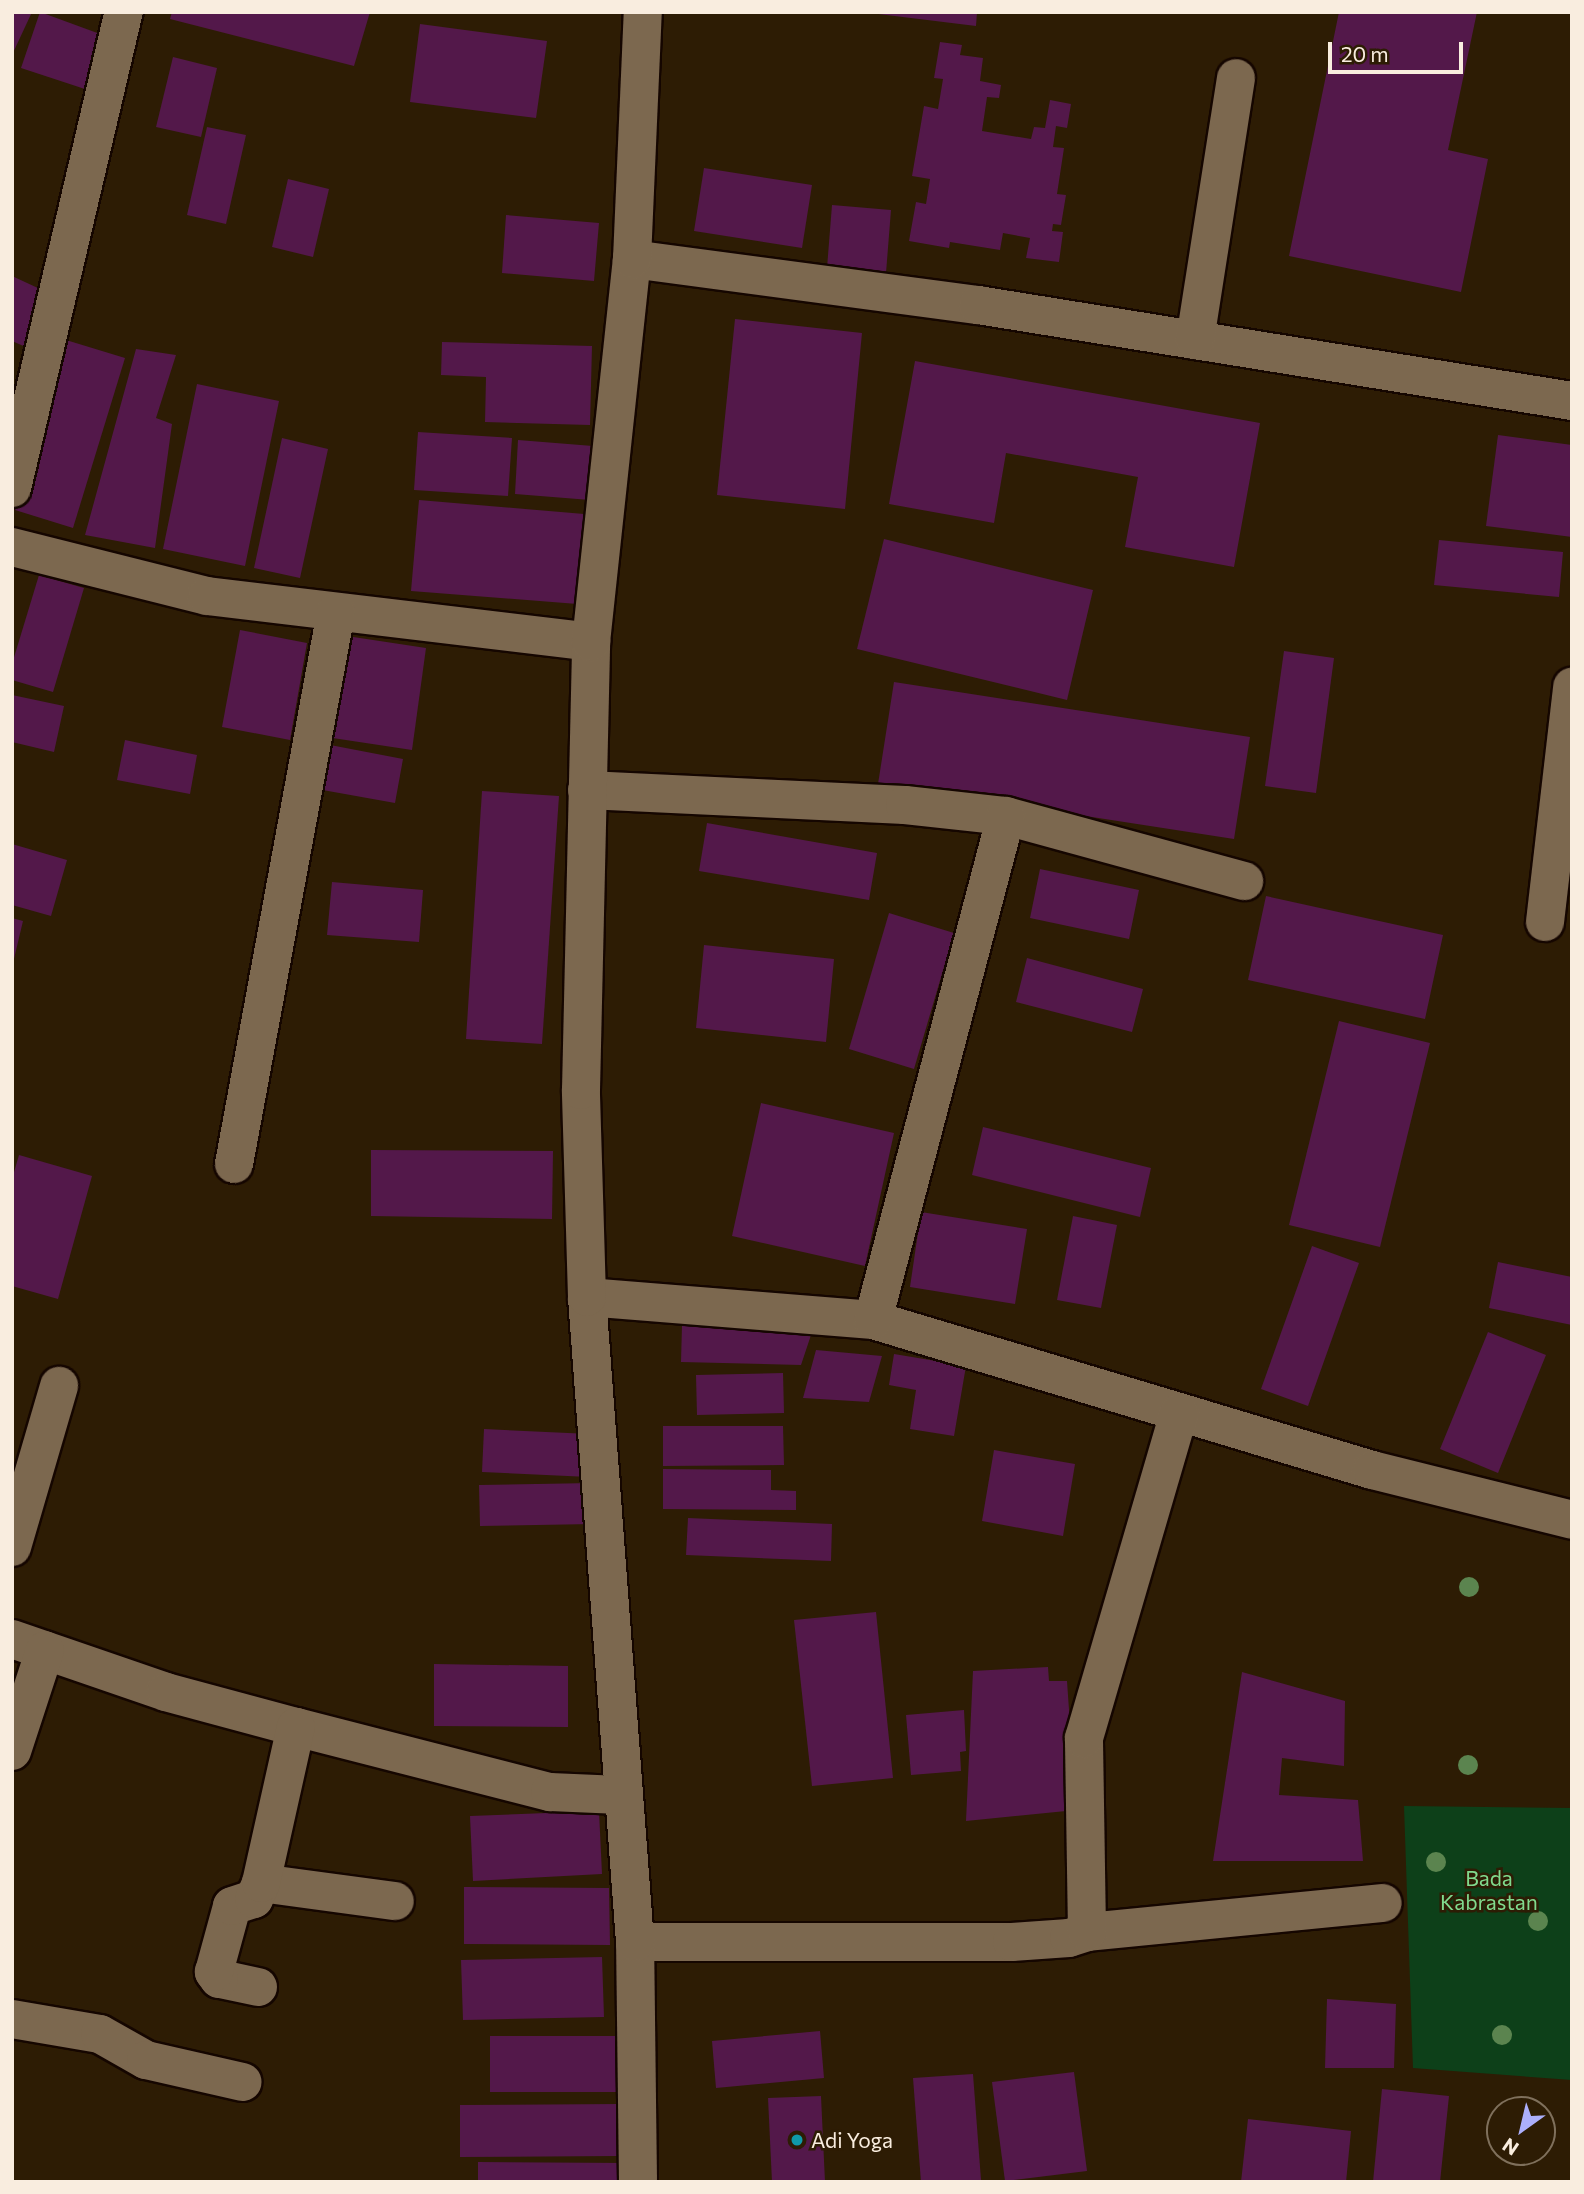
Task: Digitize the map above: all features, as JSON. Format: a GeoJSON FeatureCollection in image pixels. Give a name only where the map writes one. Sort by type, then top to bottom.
{"type":"FeatureCollection","features":[{"type":"Feature","properties":{"kind":"street"},"geometry":{"type":"LineString","coordinates":[[12,488],[124,12]]}},
{"type":"Feature","properties":{"kind":"street"},"geometry":{"type":"LineString","coordinates":[[638,2182],[635,1942],[620,1795],[587,1297],[581,1090],[591,642],[632,259],[643,12]]}},
{"type":"Feature","properties":{"kind":"street"},"geometry":{"type":"LineString","coordinates":[[1195,340],[1236,78]]}},
{"type":"Feature","properties":{"kind":"street"},"geometry":{"type":"LineString","coordinates":[[632,259],[978,305],[1572,401]]}},
{"type":"Feature","properties":{"kind":"street"},"geometry":{"type":"LineString","coordinates":[[12,547],[207,596],[591,642]]}},
{"type":"Feature","properties":{"kind":"street"},"geometry":{"type":"LineString","coordinates":[[234,1164],[335,612]]}},
{"type":"Feature","properties":{"kind":"street"},"geometry":{"type":"LineString","coordinates":[[1545,922],[1572,687]]}},
{"type":"Feature","properties":{"kind":"street"},"geometry":{"type":"LineString","coordinates":[[587,790],[905,805],[1006,816],[1244,881]]}},
{"type":"Feature","properties":{"kind":"street"},"geometry":{"type":"LineString","coordinates":[[873,1320],[1006,816]]}},
{"type":"Feature","properties":{"kind":"street"},"geometry":{"type":"LineString","coordinates":[[587,1297],[873,1320],[1399,1477],[1572,1520]]}},
{"type":"Feature","properties":{"kind":"street"},"geometry":{"type":"LineString","coordinates":[[12,1547],[60,1386]]}},
{"type":"Feature","properties":{"kind":"street"},"geometry":{"type":"LineString","coordinates":[[1087,1931],[1084,1738],[1179,1413]]}},
{"type":"Feature","properties":{"kind":"street"},"geometry":{"type":"LineString","coordinates":[[12,1751],[29,1644],[166,1692],[550,1792],[620,1795]]}},
{"type":"Feature","properties":{"kind":"street"},"geometry":{"type":"LineString","coordinates":[[258,1987],[219,1979],[214,1972],[232,1906],[254,1899],[261,1883],[296,1727]]}},
{"type":"Feature","properties":{"kind":"street"},"geometry":{"type":"LineString","coordinates":[[261,1883],[395,1901]]}},
{"type":"Feature","properties":{"kind":"street"},"geometry":{"type":"LineString","coordinates":[[635,1942],[1012,1942],[1069,1938],[1087,1931],[1383,1903]]}},
{"type":"Feature","properties":{"kind":"street"},"geometry":{"type":"LineString","coordinates":[[12,2019],[100,2034],[146,2060],[243,2082]]}},
{"type":"Feature","properties":{"kind":"green space","name":"Bada Kabrastan"},"geometry":{"type":"Polygon","coordinates":[[[1404,1806],[1572,1808],[1572,2080],[1413,2068],[1404,1806]]]}},
{"type":"Feature","properties":{"kind":"building"},"geometry":{"type":"Polygon","coordinates":[[[12,12],[32,12],[12,55],[12,12]]]}},
{"type":"Feature","properties":{"kind":"building"},"geometry":{"type":"Polygon","coordinates":[[[40,12],[111,38],[94,92],[21,68],[40,12]]]}},
{"type":"Feature","properties":{"kind":"building"},"geometry":{"type":"Polygon","coordinates":[[[172,12],[370,12],[354,66],[170,19],[172,12]]]}},
{"type":"Feature","properties":{"kind":"building"},"geometry":{"type":"Polygon","coordinates":[[[862,12],[977,12],[976,26],[862,12]]]}},
{"type":"Feature","properties":{"kind":"building"},"geometry":{"type":"Polygon","coordinates":[[[1339,12],[1477,12],[1448,150],[1488,159],[1461,292],[1289,256],[1339,12]]]}},
{"type":"Feature","properties":{"kind":"building"},"geometry":{"type":"Polygon","coordinates":[[[420,24],[547,41],[536,118],[410,102],[420,24]]]}},
{"type":"Feature","properties":{"kind":"building"},"geometry":{"type":"Polygon","coordinates":[[[940,42],[962,45],[960,55],[983,58],[980,81],[1001,85],[999,98],[987,97],[982,131],[1031,139],[1034,127],[1045,128],[1050,100],[1071,104],[1067,128],[1056,126],[1053,147],[1064,148],[1057,194],[1066,195],[1061,225],[1053,224],[1052,231],[1063,232],[1059,262],[1026,258],[1030,238],[1003,233],[1000,250],[950,242],[949,248],[909,241],[916,202],[926,204],[930,179],[912,176],[924,106],[938,109],[943,79],[934,78],[940,42]]]}},
{"type":"Feature","properties":{"kind":"building"},"geometry":{"type":"Polygon","coordinates":[[[173,57],[217,68],[201,137],[156,127],[173,57]]]}},
{"type":"Feature","properties":{"kind":"building"},"geometry":{"type":"Polygon","coordinates":[[[207,127],[246,135],[226,224],[187,215],[207,127]]]}},
{"type":"Feature","properties":{"kind":"building"},"geometry":{"type":"Polygon","coordinates":[[[704,168],[812,185],[802,248],[694,231],[704,168]]]}},
{"type":"Feature","properties":{"kind":"building"},"geometry":{"type":"Polygon","coordinates":[[[288,179],[329,189],[313,257],[272,247],[288,179]]]}},
{"type":"Feature","properties":{"kind":"building"},"geometry":{"type":"Polygon","coordinates":[[[832,205],[891,210],[886,273],[827,268],[832,205]]]}},
{"type":"Feature","properties":{"kind":"building"},"geometry":{"type":"Polygon","coordinates":[[[506,215],[599,223],[594,281],[502,273],[506,215]]]}},
{"type":"Feature","properties":{"kind":"building"},"geometry":{"type":"Polygon","coordinates":[[[12,276],[53,295],[28,348],[12,341],[12,276]]]}},
{"type":"Feature","properties":{"kind":"building"},"geometry":{"type":"Polygon","coordinates":[[[735,319],[862,333],[845,509],[717,495],[735,319]]]}},
{"type":"Feature","properties":{"kind":"building"},"geometry":{"type":"Polygon","coordinates":[[[66,340],[125,358],[73,528],[15,510],[66,340]]]}},
{"type":"Feature","properties":{"kind":"building"},"geometry":{"type":"Polygon","coordinates":[[[442,342],[592,346],[590,425],[485,422],[486,377],[441,375],[442,342]]]}},
{"type":"Feature","properties":{"kind":"building"},"geometry":{"type":"Polygon","coordinates":[[[136,349],[176,355],[156,418],[172,424],[155,548],[85,535],[136,349]]]}},
{"type":"Feature","properties":{"kind":"building"},"geometry":{"type":"Polygon","coordinates":[[[915,361],[1260,423],[1234,567],[1125,547],[1138,477],[1006,453],[994,523],[889,504],[915,361]]]}},
{"type":"Feature","properties":{"kind":"building"},"geometry":{"type":"Polygon","coordinates":[[[197,384],[279,401],[245,566],[163,549],[197,384]]]}},
{"type":"Feature","properties":{"kind":"building"},"geometry":{"type":"Polygon","coordinates":[[[418,432],[512,438],[508,496],[414,490],[418,432]]]}},
{"type":"Feature","properties":{"kind":"building"},"geometry":{"type":"Polygon","coordinates":[[[1498,435],[1572,445],[1572,537],[1486,526],[1498,435]]]}},
{"type":"Feature","properties":{"kind":"building"},"geometry":{"type":"Polygon","coordinates":[[[282,438],[328,449],[300,578],[254,568],[282,438]]]}},
{"type":"Feature","properties":{"kind":"building"},"geometry":{"type":"Polygon","coordinates":[[[518,440],[593,446],[590,500],[515,494],[518,440]]]}},
{"type":"Feature","properties":{"kind":"building"},"geometry":{"type":"Polygon","coordinates":[[[419,500],[596,515],[590,605],[411,591],[419,500]]]}},
{"type":"Feature","properties":{"kind":"building"},"geometry":{"type":"Polygon","coordinates":[[[884,539],[1093,590],[1067,700],[857,649],[884,539]]]}},
{"type":"Feature","properties":{"kind":"building"},"geometry":{"type":"Polygon","coordinates":[[[1439,540],[1563,552],[1559,597],[1434,585],[1439,540]]]}},
{"type":"Feature","properties":{"kind":"building"},"geometry":{"type":"Polygon","coordinates":[[[39,575],[84,588],[53,692],[12,680],[12,664],[39,575]]]}},
{"type":"Feature","properties":{"kind":"building"},"geometry":{"type":"Polygon","coordinates":[[[240,630],[307,643],[290,740],[222,727],[240,630]]]}},
{"type":"Feature","properties":{"kind":"building"},"geometry":{"type":"Polygon","coordinates":[[[340,635],[426,648],[412,750],[326,737],[340,635]]]}},
{"type":"Feature","properties":{"kind":"building"},"geometry":{"type":"Polygon","coordinates":[[[1284,651],[1334,658],[1316,793],[1265,786],[1284,651]]]}},
{"type":"Feature","properties":{"kind":"building"},"geometry":{"type":"Polygon","coordinates":[[[894,682],[1250,737],[1234,839],[878,784],[894,682]]]}},
{"type":"Feature","properties":{"kind":"building"},"geometry":{"type":"Polygon","coordinates":[[[12,695],[64,706],[54,752],[12,742],[12,695]]]}},
{"type":"Feature","properties":{"kind":"building"},"geometry":{"type":"Polygon","coordinates":[[[125,740],[197,755],[190,794],[117,780],[125,740]]]}},
{"type":"Feature","properties":{"kind":"building"},"geometry":{"type":"Polygon","coordinates":[[[325,744],[403,759],[395,803],[317,789],[325,744]]]}},
{"type":"Feature","properties":{"kind":"building"},"geometry":{"type":"Polygon","coordinates":[[[482,791],[559,796],[542,1044],[466,1039],[482,791]]]}},
{"type":"Feature","properties":{"kind":"building"},"geometry":{"type":"Polygon","coordinates":[[[707,823],[877,853],[869,900],[699,871],[707,823]]]}},
{"type":"Feature","properties":{"kind":"building"},"geometry":{"type":"Polygon","coordinates":[[[12,844],[67,860],[51,916],[12,905],[12,844]]]}},
{"type":"Feature","properties":{"kind":"building"},"geometry":{"type":"Polygon","coordinates":[[[1040,869],[1139,890],[1129,939],[1030,918],[1040,869]]]}},
{"type":"Feature","properties":{"kind":"building"},"geometry":{"type":"Polygon","coordinates":[[[332,882],[423,890],[419,942],[327,935],[332,882]]]}},
{"type":"Feature","properties":{"kind":"building"},"geometry":{"type":"Polygon","coordinates":[[[1266,896],[1443,935],[1425,1019],[1248,980],[1266,896]]]}},
{"type":"Feature","properties":{"kind":"building"},"geometry":{"type":"Polygon","coordinates":[[[889,913],[954,933],[914,1069],[849,1049],[889,913]]]}},
{"type":"Feature","properties":{"kind":"building"},"geometry":{"type":"Polygon","coordinates":[[[12,918],[23,921],[13,963],[12,963],[12,918]]]}},
{"type":"Feature","properties":{"kind":"building"},"geometry":{"type":"Polygon","coordinates":[[[704,945],[834,959],[826,1042],[696,1028],[704,945]]]}},
{"type":"Feature","properties":{"kind":"building"},"geometry":{"type":"Polygon","coordinates":[[[1027,958],[1143,989],[1132,1032],[1016,1002],[1027,958]]]}},
{"type":"Feature","properties":{"kind":"building"},"geometry":{"type":"Polygon","coordinates":[[[1339,1021],[1430,1043],[1380,1247],[1289,1225],[1339,1021]]]}},
{"type":"Feature","properties":{"kind":"building"},"geometry":{"type":"Polygon","coordinates":[[[761,1103],[894,1133],[865,1266],[732,1236],[761,1103]]]}},
{"type":"Feature","properties":{"kind":"building"},"geometry":{"type":"Polygon","coordinates":[[[983,1127],[1151,1168],[1140,1217],[972,1175],[983,1127]]]}},
{"type":"Feature","properties":{"kind":"building"},"geometry":{"type":"Polygon","coordinates":[[[371,1150],[553,1151],[552,1219],[371,1216],[371,1150]]]}},
{"type":"Feature","properties":{"kind":"building"},"geometry":{"type":"Polygon","coordinates":[[[19,1155],[92,1176],[58,1299],[12,1286],[12,1179],[19,1155]]]}},
{"type":"Feature","properties":{"kind":"building"},"geometry":{"type":"Polygon","coordinates":[[[921,1212],[1027,1229],[1015,1304],[910,1287],[921,1212]]]}},
{"type":"Feature","properties":{"kind":"building"},"geometry":{"type":"Polygon","coordinates":[[[1073,1216],[1117,1225],[1101,1308],[1057,1300],[1073,1216]]]}},
{"type":"Feature","properties":{"kind":"building"},"geometry":{"type":"Polygon","coordinates":[[[1312,1246],[1359,1263],[1308,1406],[1261,1389],[1312,1246]]]}},
{"type":"Feature","properties":{"kind":"building"},"geometry":{"type":"Polygon","coordinates":[[[1498,1262],[1572,1277],[1572,1325],[1489,1308],[1498,1262]]]}},
{"type":"Feature","properties":{"kind":"building"},"geometry":{"type":"Polygon","coordinates":[[[682,1325],[813,1329],[801,1365],[681,1362],[682,1325]]]}},
{"type":"Feature","properties":{"kind":"building"},"geometry":{"type":"Polygon","coordinates":[[[1488,1332],[1546,1355],[1498,1473],[1440,1449],[1488,1332]]]}},
{"type":"Feature","properties":{"kind":"building"},"geometry":{"type":"Polygon","coordinates":[[[816,1350],[882,1356],[869,1402],[803,1398],[816,1350]]]}},
{"type":"Feature","properties":{"kind":"building"},"geometry":{"type":"Polygon","coordinates":[[[894,1354],[966,1366],[954,1436],[910,1429],[916,1390],[889,1385],[894,1354]]]}},
{"type":"Feature","properties":{"kind":"building"},"geometry":{"type":"Polygon","coordinates":[[[783,1373],[784,1413],[697,1415],[696,1375],[783,1373]]]}},
{"type":"Feature","properties":{"kind":"building"},"geometry":{"type":"Polygon","coordinates":[[[663,1426],[783,1426],[784,1465],[663,1466],[663,1426]]]}},
{"type":"Feature","properties":{"kind":"building"},"geometry":{"type":"Polygon","coordinates":[[[484,1429],[590,1434],[589,1477],[482,1472],[484,1429]]]}},
{"type":"Feature","properties":{"kind":"building"},"geometry":{"type":"Polygon","coordinates":[[[994,1450],[1075,1464],[1063,1536],[982,1521],[994,1450]]]}},
{"type":"Feature","properties":{"kind":"building"},"geometry":{"type":"Polygon","coordinates":[[[663,1469],[771,1470],[771,1490],[796,1491],[796,1510],[663,1509],[663,1469]]]}},
{"type":"Feature","properties":{"kind":"building"},"geometry":{"type":"Polygon","coordinates":[[[593,1483],[594,1524],[480,1526],[479,1485],[593,1483]]]}},
{"type":"Feature","properties":{"kind":"building"},"geometry":{"type":"Polygon","coordinates":[[[688,1518],[832,1524],[831,1561],[686,1555],[688,1518]]]}},
{"type":"Feature","properties":{"kind":"building"},"geometry":{"type":"Polygon","coordinates":[[[876,1612],[893,1778],[812,1786],[794,1620],[876,1612]]]}},
{"type":"Feature","properties":{"kind":"building"},"geometry":{"type":"Polygon","coordinates":[[[434,1664],[568,1666],[568,1727],[434,1726],[434,1664]]]}},
{"type":"Feature","properties":{"kind":"building"},"geometry":{"type":"Polygon","coordinates":[[[1048,1667],[1049,1681],[1067,1681],[1076,1810],[966,1821],[973,1671],[1048,1667]]]}},
{"type":"Feature","properties":{"kind":"building"},"geometry":{"type":"Polygon","coordinates":[[[1242,1672],[1345,1701],[1344,1766],[1282,1758],[1279,1795],[1358,1800],[1363,1861],[1213,1861],[1242,1672]]]}},
{"type":"Feature","properties":{"kind":"building"},"geometry":{"type":"Polygon","coordinates":[[[964,1710],[966,1751],[960,1752],[961,1771],[911,1775],[906,1715],[964,1710]]]}},
{"type":"Feature","properties":{"kind":"building"},"geometry":{"type":"Polygon","coordinates":[[[599,1811],[602,1874],[473,1881],[470,1816],[599,1811]]]}},
{"type":"Feature","properties":{"kind":"building"},"geometry":{"type":"Polygon","coordinates":[[[464,1887],[609,1888],[610,1945],[464,1944],[464,1887]]]}},
{"type":"Feature","properties":{"kind":"building"},"geometry":{"type":"Polygon","coordinates":[[[602,1957],[604,2017],[463,2020],[461,1960],[602,1957]]]}},
{"type":"Feature","properties":{"kind":"building"},"geometry":{"type":"Polygon","coordinates":[[[1327,1999],[1396,2004],[1394,2068],[1325,2068],[1327,1999]]]}},
{"type":"Feature","properties":{"kind":"building"},"geometry":{"type":"Polygon","coordinates":[[[820,2031],[824,2078],[716,2088],[712,2041],[820,2031]]]}},
{"type":"Feature","properties":{"kind":"building"},"geometry":{"type":"Polygon","coordinates":[[[490,2036],[620,2036],[621,2092],[490,2092],[490,2036]]]}},
{"type":"Feature","properties":{"kind":"building"},"geometry":{"type":"Polygon","coordinates":[[[1074,2072],[1087,2171],[1005,2181],[992,2082],[1074,2072]]]}},
{"type":"Feature","properties":{"kind":"building"},"geometry":{"type":"Polygon","coordinates":[[[973,2074],[981,2180],[921,2182],[913,2078],[973,2074]]]}},
{"type":"Feature","properties":{"kind":"building"},"geometry":{"type":"Polygon","coordinates":[[[1382,2089],[1449,2096],[1440,2182],[1373,2182],[1382,2089]]]}},
{"type":"Feature","properties":{"kind":"building","name":"Adi Yoga"},"geometry":{"type":"Polygon","coordinates":[[[821,2096],[825,2182],[772,2182],[768,2098],[821,2096]]]}},
{"type":"Feature","properties":{"kind":"building"},"geometry":{"type":"Polygon","coordinates":[[[619,2104],[620,2156],[460,2157],[460,2105],[619,2104]]]}},
{"type":"Feature","properties":{"kind":"building"},"geometry":{"type":"Polygon","coordinates":[[[1248,2119],[1351,2131],[1346,2182],[1241,2182],[1248,2119]]]}},
{"type":"Feature","properties":{"kind":"building"},"geometry":{"type":"Polygon","coordinates":[[[478,2162],[628,2163],[628,2182],[478,2182],[478,2162]]]}},
{"type":"Feature","properties":{"kind":"place","name":"Adi Yoga"},"geometry":{"type":"Point","coordinates":[797,2140]}}]}
